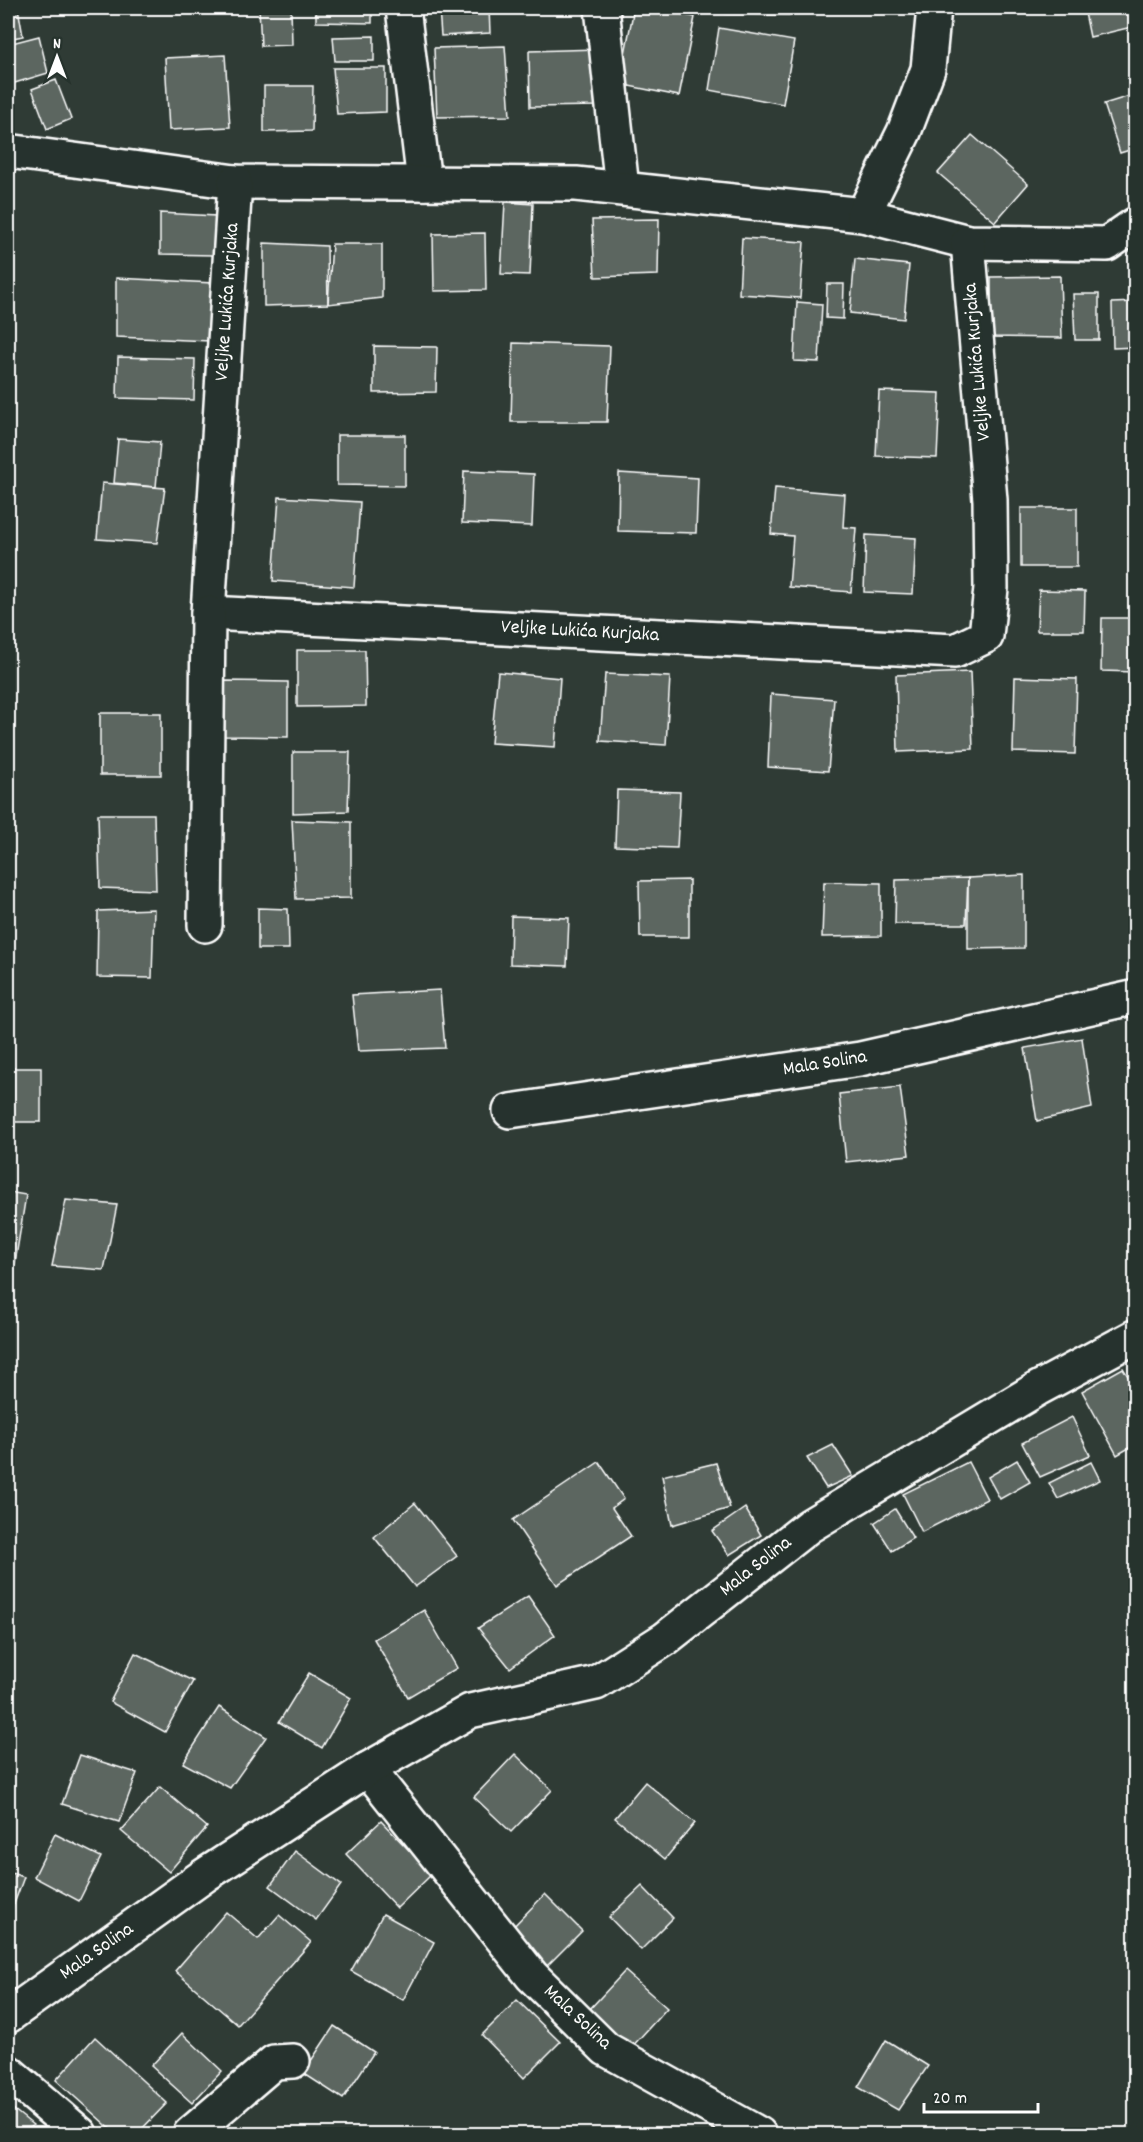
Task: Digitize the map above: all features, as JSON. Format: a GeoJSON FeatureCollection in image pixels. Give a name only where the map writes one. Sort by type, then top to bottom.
{"type":"FeatureCollection","features":[{"type":"Feature","properties":{"kind":"street"},"geometry":{"type":"LineString","coordinates":[[403,8],[424,183]]}},
{"type":"Feature","properties":{"kind":"street"},"geometry":{"type":"LineString","coordinates":[[602,8],[622,188]]}},
{"type":"Feature","properties":{"kind":"street"},"geometry":{"type":"LineString","coordinates":[[863,215],[904,132],[928,69],[934,8]]}},
{"type":"Feature","properties":{"kind":"street"},"geometry":{"type":"LineString","coordinates":[[8,151],[235,182],[576,184],[622,188],[863,215],[968,242],[1121,249],[1136,224]]}},
{"type":"Feature","properties":{"kind":"street","name":"Veljke Lukića Kurjaka"},"geometry":{"type":"LineString","coordinates":[[235,182],[208,612],[955,651],[986,636],[991,588],[990,500],[968,242]]}},
{"type":"Feature","properties":{"kind":"street"},"geometry":{"type":"LineString","coordinates":[[205,925],[208,612]]}},
{"type":"Feature","properties":{"kind":"street","name":"Mala Solina"},"geometry":{"type":"LineString","coordinates":[[510,1111],[860,1059],[1136,997]]}},
{"type":"Feature","properties":{"kind":"street","name":"Mala Solina"},"geometry":{"type":"LineString","coordinates":[[8,2016],[205,1875],[368,1769],[470,1711],[596,1683],[665,1639],[808,1526],[1037,1389],[1136,1336]]}},
{"type":"Feature","properties":{"kind":"street","name":"Mala Solina"},"geometry":{"type":"LineString","coordinates":[[368,1769],[532,1976],[606,2049],[759,2134]]}},
{"type":"Feature","properties":{"kind":"street"},"geometry":{"type":"LineString","coordinates":[[190,2134],[274,2062],[293,2061]]}},
{"type":"Feature","properties":{"kind":"street"},"geometry":{"type":"LineString","coordinates":[[8,2072],[80,2134]]}},
{"type":"Feature","properties":{"kind":"building"},"geometry":{"type":"Polygon","coordinates":[[[8,8],[18,8],[23,36],[8,39],[8,8]]]}},
{"type":"Feature","properties":{"kind":"building"},"geometry":{"type":"Polygon","coordinates":[[[259,8],[291,8],[292,45],[261,46],[259,8]]]}},
{"type":"Feature","properties":{"kind":"building"},"geometry":{"type":"Polygon","coordinates":[[[316,8],[372,8],[372,23],[316,22],[316,8]]]}},
{"type":"Feature","properties":{"kind":"building"},"geometry":{"type":"Polygon","coordinates":[[[439,8],[489,8],[490,33],[441,36],[439,8]]]}},
{"type":"Feature","properties":{"kind":"building"},"geometry":{"type":"Polygon","coordinates":[[[634,8],[649,8],[695,17],[679,96],[619,84],[634,8]]]}},
{"type":"Feature","properties":{"kind":"building"},"geometry":{"type":"Polygon","coordinates":[[[726,8],[790,8],[789,15],[726,14],[726,8]]]}},
{"type":"Feature","properties":{"kind":"building"},"geometry":{"type":"Polygon","coordinates":[[[1084,8],[1136,8],[1136,26],[1090,37],[1084,8]]]}},
{"type":"Feature","properties":{"kind":"building"},"geometry":{"type":"Polygon","coordinates":[[[719,28],[794,41],[783,104],[709,90],[719,28]]]}},
{"type":"Feature","properties":{"kind":"building"},"geometry":{"type":"Polygon","coordinates":[[[39,36],[48,73],[8,85],[8,44],[39,36]]]}},
{"type":"Feature","properties":{"kind":"building"},"geometry":{"type":"Polygon","coordinates":[[[374,36],[374,61],[335,61],[333,37],[374,36]]]}},
{"type":"Feature","properties":{"kind":"building"},"geometry":{"type":"Polygon","coordinates":[[[505,46],[510,116],[437,117],[434,48],[505,46]]]}},
{"type":"Feature","properties":{"kind":"building"},"geometry":{"type":"Polygon","coordinates":[[[599,49],[600,106],[530,107],[529,51],[599,49]]]}},
{"type":"Feature","properties":{"kind":"building"},"geometry":{"type":"Polygon","coordinates":[[[225,55],[230,127],[169,130],[165,58],[225,55]]]}},
{"type":"Feature","properties":{"kind":"building"},"geometry":{"type":"Polygon","coordinates":[[[333,68],[386,68],[386,112],[337,114],[333,68]]]}},
{"type":"Feature","properties":{"kind":"building"},"geometry":{"type":"Polygon","coordinates":[[[56,80],[71,119],[47,129],[32,89],[56,80]]]}},
{"type":"Feature","properties":{"kind":"building"},"geometry":{"type":"Polygon","coordinates":[[[264,86],[313,86],[312,131],[264,132],[264,86]]]}},
{"type":"Feature","properties":{"kind":"building"},"geometry":{"type":"Polygon","coordinates":[[[1136,94],[1136,148],[1120,153],[1104,104],[1136,94]]]}},
{"type":"Feature","properties":{"kind":"building"},"geometry":{"type":"Polygon","coordinates":[[[972,135],[1028,184],[995,222],[938,173],[972,135]]]}},
{"type":"Feature","properties":{"kind":"building"},"geometry":{"type":"Polygon","coordinates":[[[505,202],[533,204],[530,275],[501,274],[505,202]]]}},
{"type":"Feature","properties":{"kind":"building"},"geometry":{"type":"Polygon","coordinates":[[[160,213],[216,216],[214,255],[160,254],[160,213]]]}},
{"type":"Feature","properties":{"kind":"building"},"geometry":{"type":"Polygon","coordinates":[[[659,219],[658,275],[595,277],[592,220],[659,219]]]}},
{"type":"Feature","properties":{"kind":"building"},"geometry":{"type":"Polygon","coordinates":[[[485,233],[486,290],[434,291],[433,234],[485,233]]]}},
{"type":"Feature","properties":{"kind":"building"},"geometry":{"type":"Polygon","coordinates":[[[742,238],[804,242],[800,298],[739,294],[742,238]]]}},
{"type":"Feature","properties":{"kind":"building"},"geometry":{"type":"Polygon","coordinates":[[[264,243],[327,246],[328,304],[264,306],[264,243]]]}},
{"type":"Feature","properties":{"kind":"building"},"geometry":{"type":"Polygon","coordinates":[[[332,244],[382,244],[382,298],[328,304],[332,244]]]}},
{"type":"Feature","properties":{"kind":"building"},"geometry":{"type":"Polygon","coordinates":[[[855,259],[909,265],[904,319],[850,313],[855,259]]]}},
{"type":"Feature","properties":{"kind":"building"},"geometry":{"type":"Polygon","coordinates":[[[1060,276],[1062,338],[991,337],[991,277],[1060,276]]]}},
{"type":"Feature","properties":{"kind":"building"},"geometry":{"type":"Polygon","coordinates":[[[116,278],[213,283],[210,341],[116,337],[116,278]]]}},
{"type":"Feature","properties":{"kind":"building"},"geometry":{"type":"Polygon","coordinates":[[[827,284],[844,284],[843,319],[826,318],[827,284]]]}},
{"type":"Feature","properties":{"kind":"building"},"geometry":{"type":"Polygon","coordinates":[[[1073,294],[1099,294],[1099,340],[1075,340],[1073,294]]]}},
{"type":"Feature","properties":{"kind":"building"},"geometry":{"type":"Polygon","coordinates":[[[797,302],[822,304],[819,362],[794,361],[797,302]]]}},
{"type":"Feature","properties":{"kind":"building"},"geometry":{"type":"Polygon","coordinates":[[[1136,302],[1136,347],[1113,348],[1112,303],[1136,302]]]}},
{"type":"Feature","properties":{"kind":"building"},"geometry":{"type":"Polygon","coordinates":[[[513,343],[610,346],[607,422],[511,422],[513,343]]]}},
{"type":"Feature","properties":{"kind":"building"},"geometry":{"type":"Polygon","coordinates":[[[374,346],[437,347],[436,392],[374,393],[374,346]]]}},
{"type":"Feature","properties":{"kind":"building"},"geometry":{"type":"Polygon","coordinates":[[[118,357],[195,359],[194,400],[117,398],[118,357]]]}},
{"type":"Feature","properties":{"kind":"building"},"geometry":{"type":"Polygon","coordinates":[[[879,391],[940,393],[937,458],[876,456],[879,391]]]}},
{"type":"Feature","properties":{"kind":"building"},"geometry":{"type":"Polygon","coordinates":[[[337,435],[405,435],[405,486],[337,485],[337,435]]]}},
{"type":"Feature","properties":{"kind":"building"},"geometry":{"type":"Polygon","coordinates":[[[118,439],[160,442],[156,487],[114,483],[118,439]]]}},
{"type":"Feature","properties":{"kind":"building"},"geometry":{"type":"Polygon","coordinates":[[[464,471],[534,474],[532,526],[462,523],[464,471]]]}},
{"type":"Feature","properties":{"kind":"building"},"geometry":{"type":"Polygon","coordinates":[[[619,473],[698,478],[696,533],[618,531],[619,473]]]}},
{"type":"Feature","properties":{"kind":"building"},"geometry":{"type":"Polygon","coordinates":[[[102,483],[165,488],[157,543],[97,539],[102,483]]]}},
{"type":"Feature","properties":{"kind":"building"},"geometry":{"type":"Polygon","coordinates":[[[775,488],[845,494],[843,527],[856,528],[851,592],[789,587],[793,536],[771,534],[775,488]]]}},
{"type":"Feature","properties":{"kind":"building"},"geometry":{"type":"Polygon","coordinates":[[[279,497],[360,502],[354,587],[273,581],[279,497]]]}},
{"type":"Feature","properties":{"kind":"building"},"geometry":{"type":"Polygon","coordinates":[[[1021,508],[1077,508],[1077,567],[1021,567],[1021,508]]]}},
{"type":"Feature","properties":{"kind":"building"},"geometry":{"type":"Polygon","coordinates":[[[866,535],[916,538],[913,594],[864,592],[866,535]]]}},
{"type":"Feature","properties":{"kind":"building"},"geometry":{"type":"Polygon","coordinates":[[[1039,590],[1085,591],[1084,631],[1037,631],[1039,590]]]}},
{"type":"Feature","properties":{"kind":"building"},"geometry":{"type":"Polygon","coordinates":[[[1102,618],[1136,618],[1136,672],[1101,671],[1102,618]]]}},
{"type":"Feature","properties":{"kind":"building"},"geometry":{"type":"Polygon","coordinates":[[[297,650],[365,650],[366,706],[297,707],[297,650]]]}},
{"type":"Feature","properties":{"kind":"building"},"geometry":{"type":"Polygon","coordinates":[[[498,672],[560,678],[555,747],[491,743],[498,672]]]}},
{"type":"Feature","properties":{"kind":"building"},"geometry":{"type":"Polygon","coordinates":[[[970,672],[973,749],[898,752],[896,675],[970,672]]]}},
{"type":"Feature","properties":{"kind":"building"},"geometry":{"type":"Polygon","coordinates":[[[605,674],[670,677],[666,745],[600,741],[605,674]]]}},
{"type":"Feature","properties":{"kind":"building"},"geometry":{"type":"Polygon","coordinates":[[[1015,677],[1077,679],[1075,754],[1013,752],[1015,677]]]}},
{"type":"Feature","properties":{"kind":"building"},"geometry":{"type":"Polygon","coordinates":[[[224,681],[288,682],[288,737],[224,736],[224,681]]]}},
{"type":"Feature","properties":{"kind":"building"},"geometry":{"type":"Polygon","coordinates":[[[771,694],[834,699],[828,771],[768,767],[771,694]]]}},
{"type":"Feature","properties":{"kind":"building"},"geometry":{"type":"Polygon","coordinates":[[[100,713],[161,713],[161,775],[100,775],[100,713]]]}},
{"type":"Feature","properties":{"kind":"building"},"geometry":{"type":"Polygon","coordinates":[[[293,752],[350,752],[348,811],[293,813],[293,752]]]}},
{"type":"Feature","properties":{"kind":"building"},"geometry":{"type":"Polygon","coordinates":[[[617,790],[680,792],[677,848],[615,846],[617,790]]]}},
{"type":"Feature","properties":{"kind":"building"},"geometry":{"type":"Polygon","coordinates":[[[98,814],[154,814],[156,890],[100,888],[98,814]]]}},
{"type":"Feature","properties":{"kind":"building"},"geometry":{"type":"Polygon","coordinates":[[[292,820],[351,822],[351,898],[296,899],[292,820]]]}},
{"type":"Feature","properties":{"kind":"building"},"geometry":{"type":"Polygon","coordinates":[[[1024,875],[1024,948],[968,949],[968,878],[1024,875]]]}},
{"type":"Feature","properties":{"kind":"building"},"geometry":{"type":"Polygon","coordinates":[[[968,878],[966,924],[895,924],[896,880],[968,878]]]}},
{"type":"Feature","properties":{"kind":"building"},"geometry":{"type":"Polygon","coordinates":[[[689,880],[689,937],[640,937],[639,881],[689,880]]]}},
{"type":"Feature","properties":{"kind":"building"},"geometry":{"type":"Polygon","coordinates":[[[824,882],[881,883],[881,936],[822,937],[824,882]]]}},
{"type":"Feature","properties":{"kind":"building"},"geometry":{"type":"Polygon","coordinates":[[[258,908],[288,909],[289,949],[258,949],[258,908]]]}},
{"type":"Feature","properties":{"kind":"building"},"geometry":{"type":"Polygon","coordinates":[[[154,909],[152,978],[97,977],[98,911],[154,909]]]}},
{"type":"Feature","properties":{"kind":"building"},"geometry":{"type":"Polygon","coordinates":[[[511,916],[569,918],[567,966],[510,964],[511,916]]]}},
{"type":"Feature","properties":{"kind":"building"},"geometry":{"type":"Polygon","coordinates":[[[440,990],[445,1048],[358,1051],[352,995],[440,990]]]}},
{"type":"Feature","properties":{"kind":"building"},"geometry":{"type":"Polygon","coordinates":[[[1082,1038],[1092,1108],[1037,1121],[1025,1048],[1082,1038]]]}},
{"type":"Feature","properties":{"kind":"building"},"geometry":{"type":"Polygon","coordinates":[[[8,1068],[41,1068],[41,1122],[8,1122],[8,1068]]]}},
{"type":"Feature","properties":{"kind":"building"},"geometry":{"type":"Polygon","coordinates":[[[900,1087],[909,1155],[846,1162],[839,1094],[900,1087]]]}},
{"type":"Feature","properties":{"kind":"building"},"geometry":{"type":"Polygon","coordinates":[[[8,1192],[26,1195],[15,1263],[8,1262],[8,1192]]]}},
{"type":"Feature","properties":{"kind":"building"},"geometry":{"type":"Polygon","coordinates":[[[66,1200],[117,1205],[104,1270],[52,1266],[66,1200]]]}},
{"type":"Feature","properties":{"kind":"building"},"geometry":{"type":"Polygon","coordinates":[[[1123,1368],[1136,1389],[1136,1444],[1117,1455],[1082,1391],[1123,1368]]]}},
{"type":"Feature","properties":{"kind":"building"},"geometry":{"type":"Polygon","coordinates":[[[1072,1417],[1090,1455],[1040,1477],[1022,1443],[1072,1417]]]}},
{"type":"Feature","properties":{"kind":"building"},"geometry":{"type":"Polygon","coordinates":[[[833,1445],[853,1476],[826,1488],[807,1458],[833,1445]]]}},
{"type":"Feature","properties":{"kind":"building"},"geometry":{"type":"Polygon","coordinates":[[[1017,1460],[1030,1482],[1000,1499],[988,1477],[1017,1460]]]}},
{"type":"Feature","properties":{"kind":"building"},"geometry":{"type":"Polygon","coordinates":[[[599,1462],[624,1499],[612,1508],[631,1536],[557,1585],[513,1520],[599,1462]]]}},
{"type":"Feature","properties":{"kind":"building"},"geometry":{"type":"Polygon","coordinates":[[[968,1462],[987,1499],[922,1532],[903,1494],[968,1462]]]}},
{"type":"Feature","properties":{"kind":"building"},"geometry":{"type":"Polygon","coordinates":[[[1091,1462],[1100,1480],[1058,1499],[1049,1483],[1091,1462]]]}},
{"type":"Feature","properties":{"kind":"building"},"geometry":{"type":"Polygon","coordinates":[[[716,1463],[730,1508],[672,1525],[662,1476],[716,1463]]]}},
{"type":"Feature","properties":{"kind":"building"},"geometry":{"type":"Polygon","coordinates":[[[415,1503],[457,1556],[415,1587],[374,1537],[415,1503]]]}},
{"type":"Feature","properties":{"kind":"building"},"geometry":{"type":"Polygon","coordinates":[[[745,1508],[761,1535],[729,1555],[712,1531],[745,1508]]]}},
{"type":"Feature","properties":{"kind":"building"},"geometry":{"type":"Polygon","coordinates":[[[895,1509],[913,1538],[892,1551],[874,1523],[895,1509]]]}},
{"type":"Feature","properties":{"kind":"building"},"geometry":{"type":"Polygon","coordinates":[[[528,1596],[555,1635],[510,1668],[478,1628],[528,1596]]]}},
{"type":"Feature","properties":{"kind":"building"},"geometry":{"type":"Polygon","coordinates":[[[424,1610],[457,1668],[408,1697],[374,1639],[424,1610]]]}},
{"type":"Feature","properties":{"kind":"building"},"geometry":{"type":"Polygon","coordinates":[[[135,1653],[193,1681],[165,1732],[110,1702],[135,1653]]]}},
{"type":"Feature","properties":{"kind":"building"},"geometry":{"type":"Polygon","coordinates":[[[309,1673],[351,1698],[322,1748],[279,1722],[309,1673]]]}},
{"type":"Feature","properties":{"kind":"building"},"geometry":{"type":"Polygon","coordinates":[[[219,1707],[266,1737],[230,1788],[183,1763],[219,1707]]]}},
{"type":"Feature","properties":{"kind":"building"},"geometry":{"type":"Polygon","coordinates":[[[515,1754],[552,1790],[511,1832],[474,1797],[515,1754]]]}},
{"type":"Feature","properties":{"kind":"building"},"geometry":{"type":"Polygon","coordinates":[[[80,1755],[137,1773],[119,1822],[62,1804],[80,1755]]]}},
{"type":"Feature","properties":{"kind":"building"},"geometry":{"type":"Polygon","coordinates":[[[645,1782],[695,1823],[665,1859],[615,1818],[645,1782]]]}},
{"type":"Feature","properties":{"kind":"building"},"geometry":{"type":"Polygon","coordinates":[[[160,1787],[207,1827],[169,1872],[121,1831],[160,1787]]]}},
{"type":"Feature","properties":{"kind":"building"},"geometry":{"type":"Polygon","coordinates":[[[381,1821],[432,1874],[397,1908],[346,1854],[381,1821]]]}},
{"type":"Feature","properties":{"kind":"building"},"geometry":{"type":"Polygon","coordinates":[[[55,1834],[101,1857],[79,1901],[34,1877],[55,1834]]]}},
{"type":"Feature","properties":{"kind":"building"},"geometry":{"type":"Polygon","coordinates":[[[295,1851],[341,1885],[316,1920],[270,1886],[295,1851]]]}},
{"type":"Feature","properties":{"kind":"building"},"geometry":{"type":"Polygon","coordinates":[[[8,1872],[24,1877],[8,1920],[8,1872]]]}},
{"type":"Feature","properties":{"kind":"building"},"geometry":{"type":"Polygon","coordinates":[[[642,1886],[673,1918],[641,1950],[609,1917],[642,1886]]]}},
{"type":"Feature","properties":{"kind":"building"},"geometry":{"type":"Polygon","coordinates":[[[545,1894],[582,1931],[547,1966],[510,1930],[545,1894]]]}},
{"type":"Feature","properties":{"kind":"building"},"geometry":{"type":"Polygon","coordinates":[[[226,1912],[258,1939],[279,1915],[311,1942],[238,2025],[175,1971],[226,1912]]]}},
{"type":"Feature","properties":{"kind":"building"},"geometry":{"type":"Polygon","coordinates":[[[383,1914],[434,1942],[403,2000],[351,1971],[383,1914]]]}},
{"type":"Feature","properties":{"kind":"building"},"geometry":{"type":"Polygon","coordinates":[[[625,1971],[667,2008],[630,2049],[588,2011],[625,1971]]]}},
{"type":"Feature","properties":{"kind":"building"},"geometry":{"type":"Polygon","coordinates":[[[517,2000],[560,2042],[524,2078],[482,2035],[517,2000]]]}},
{"type":"Feature","properties":{"kind":"building"},"geometry":{"type":"Polygon","coordinates":[[[334,2026],[374,2052],[343,2099],[303,2073],[334,2026]]]}},
{"type":"Feature","properties":{"kind":"building"},"geometry":{"type":"Polygon","coordinates":[[[182,2033],[222,2071],[192,2103],[151,2066],[182,2033]]]}},
{"type":"Feature","properties":{"kind":"building"},"geometry":{"type":"Polygon","coordinates":[[[95,2037],[167,2103],[137,2134],[116,2134],[56,2080],[95,2037]]]}},
{"type":"Feature","properties":{"kind":"building"},"geometry":{"type":"Polygon","coordinates":[[[886,2040],[928,2066],[898,2110],[858,2087],[886,2040]]]}},
{"type":"Feature","properties":{"kind":"building"},"geometry":{"type":"Polygon","coordinates":[[[8,2105],[33,2125],[25,2134],[8,2134],[8,2105]]]}}]}
